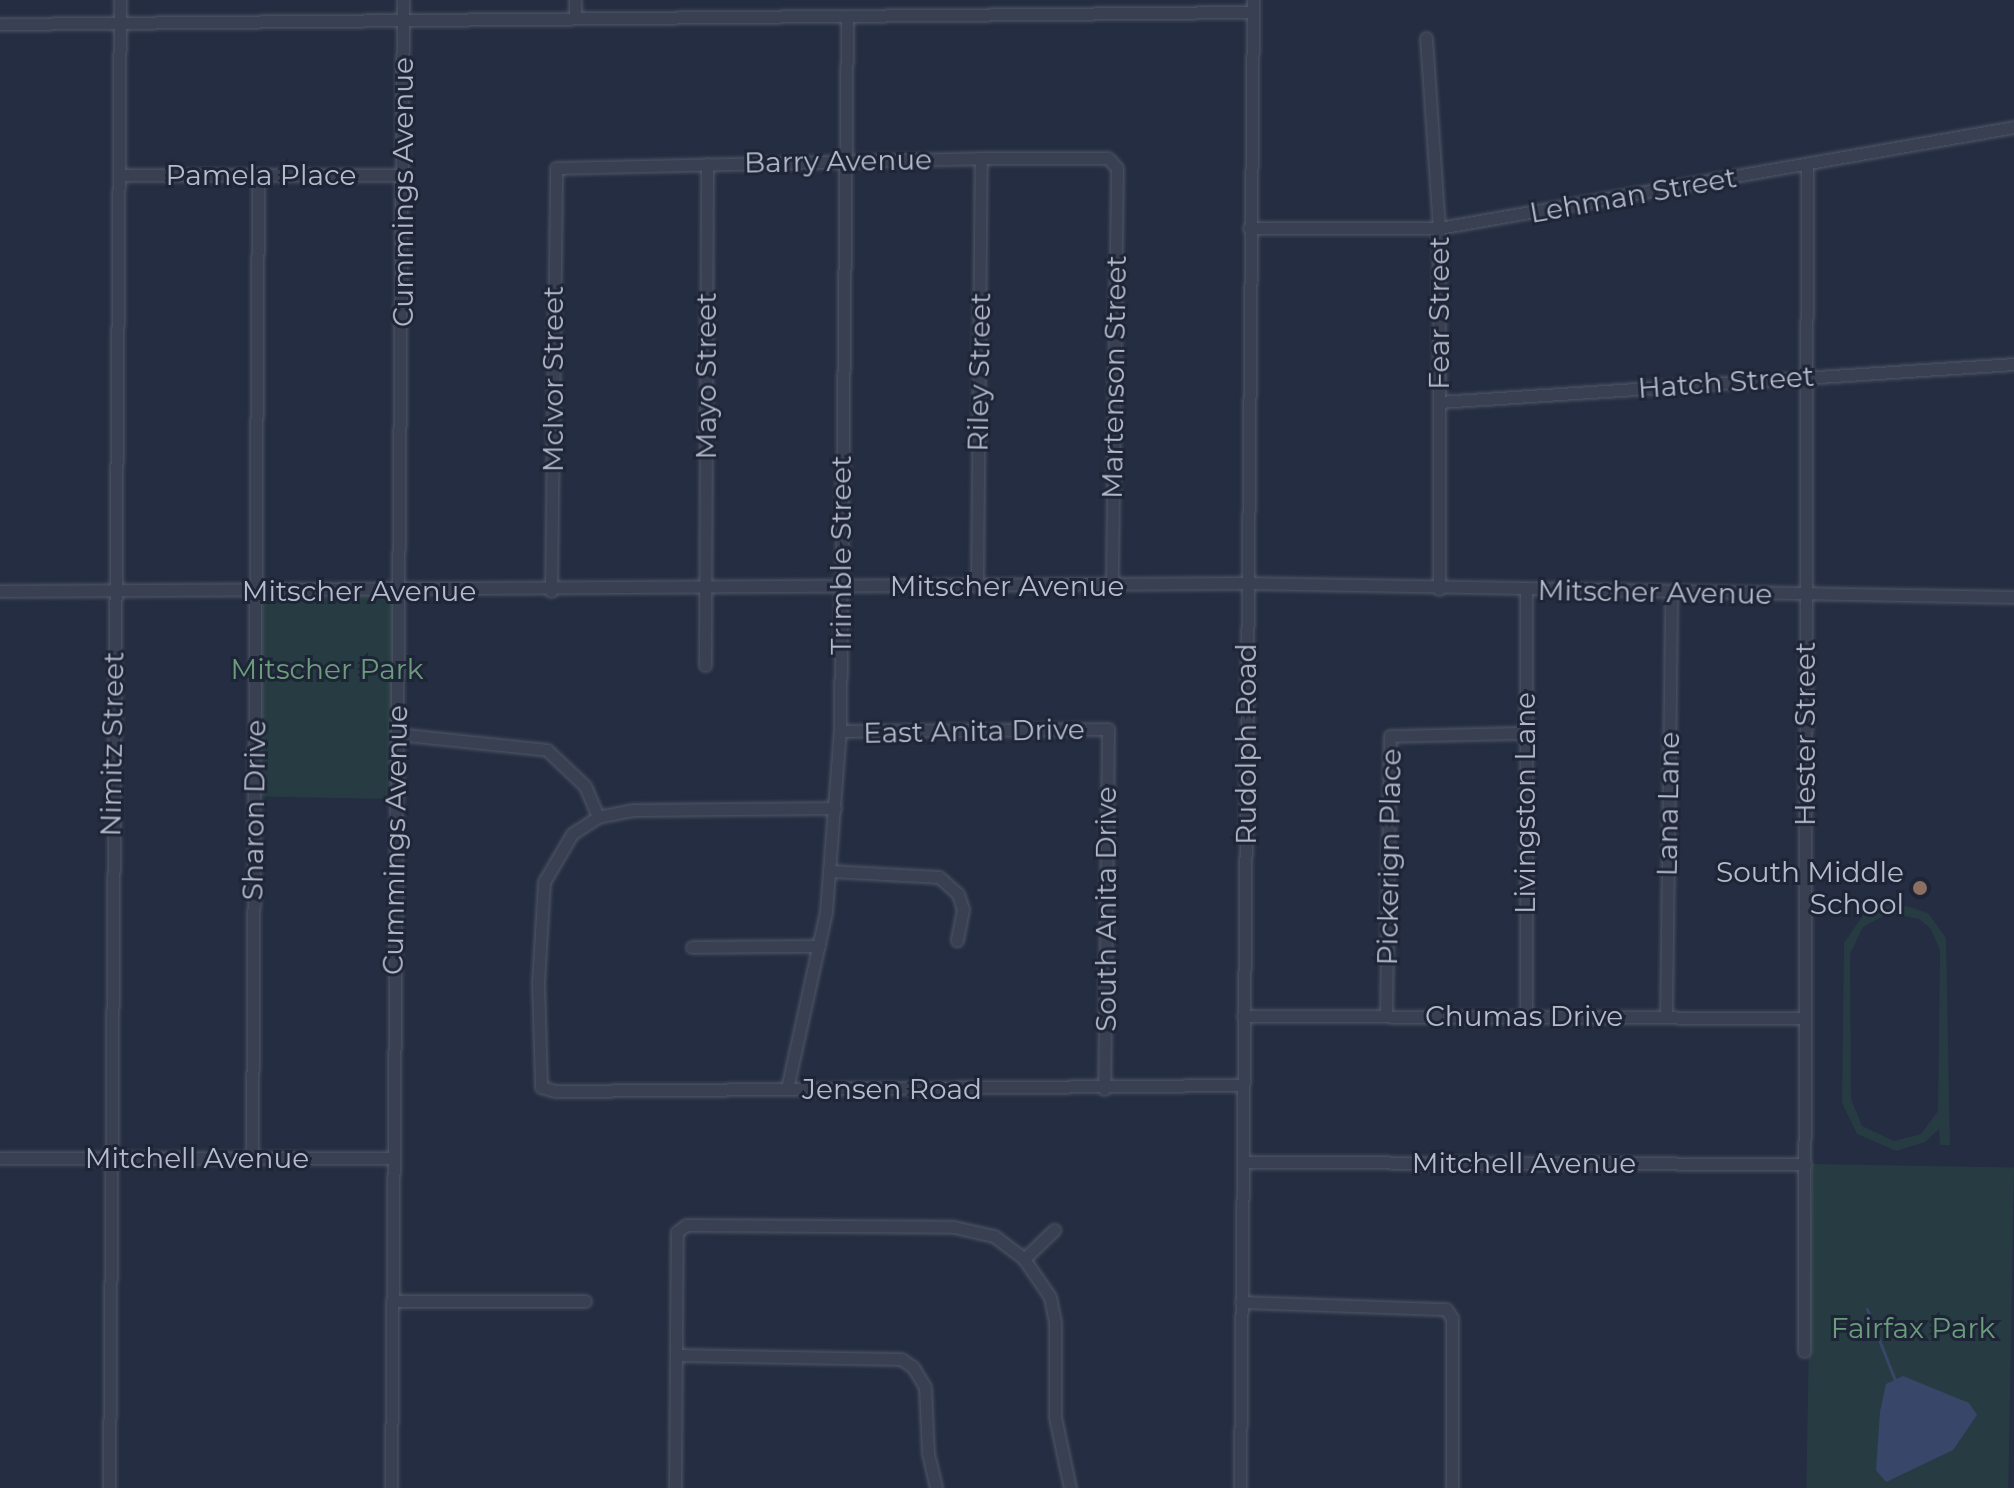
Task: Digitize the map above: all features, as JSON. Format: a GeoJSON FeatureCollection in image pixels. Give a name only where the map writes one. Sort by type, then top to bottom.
{"type":"FeatureCollection","features":[{"type":"Feature","properties":{"kind":"street","name":"Nimitz Street"},"geometry":{"type":"LineString","coordinates":[[109,1488],[120,0]]}},
{"type":"Feature","properties":{"kind":"street","name":"Cummings Avenue"},"geometry":{"type":"LineString","coordinates":[[391,1488],[403,0]]}},
{"type":"Feature","properties":{"kind":"street"},"geometry":{"type":"LineString","coordinates":[[575,0],[575,18]]}},
{"type":"Feature","properties":{"kind":"street"},"geometry":{"type":"LineString","coordinates":[[1112,0],[1112,14]]}},
{"type":"Feature","properties":{"kind":"street"},"geometry":{"type":"LineString","coordinates":[[0,24],[1112,14],[1253,6]]}},
{"type":"Feature","properties":{"kind":"street","name":"Rudolph Road"},"geometry":{"type":"LineString","coordinates":[[1240,1488],[1253,6]]}},
{"type":"Feature","properties":{"kind":"street","name":"Trimble Street"},"geometry":{"type":"LineString","coordinates":[[787,1089],[819,946],[831,871],[840,731],[843,162],[847,17]]}},
{"type":"Feature","properties":{"kind":"street","name":"Fear Street"},"geometry":{"type":"LineString","coordinates":[[1426,38],[1439,228],[1439,589]]}},
{"type":"Feature","properties":{"kind":"street","name":"Lehman Street"},"geometry":{"type":"LineString","coordinates":[[1249,228],[1439,228],[2014,127]]}},
{"type":"Feature","properties":{"kind":"street","name":"Riley Street"},"geometry":{"type":"LineString","coordinates":[[977,586],[981,158]]}},
{"type":"Feature","properties":{"kind":"street","name":"Barry Avenue"},"geometry":{"type":"LineString","coordinates":[[556,168],[1108,158],[1117,168]]}},
{"type":"Feature","properties":{"kind":"street","name":"Mayo Street"},"geometry":{"type":"LineString","coordinates":[[705,665],[707,164]]}},
{"type":"Feature","properties":{"kind":"street","name":"Hester Street"},"geometry":{"type":"LineString","coordinates":[[1804,1351],[1807,165]]}},
{"type":"Feature","properties":{"kind":"street","name":"McIvor Street"},"geometry":{"type":"LineString","coordinates":[[551,591],[556,168]]}},
{"type":"Feature","properties":{"kind":"street","name":"Martenson Street"},"geometry":{"type":"LineString","coordinates":[[1112,586],[1117,168]]}},
{"type":"Feature","properties":{"kind":"street","name":"Pamela Place"},"geometry":{"type":"LineString","coordinates":[[119,175],[403,175]]}},
{"type":"Feature","properties":{"kind":"street","name":"Sharon Drive"},"geometry":{"type":"LineString","coordinates":[[252,1157],[258,175]]}},
{"type":"Feature","properties":{"kind":"street","name":"Hatch Street"},"geometry":{"type":"LineString","coordinates":[[1439,402],[2014,364]]}},
{"type":"Feature","properties":{"kind":"street","name":"Mitscher Avenue"},"geometry":{"type":"LineString","coordinates":[[0,591],[551,591],[1247,583],[1439,589],[2014,597]]}},
{"type":"Feature","properties":{"kind":"street","name":"Livingston Lane"},"geometry":{"type":"LineString","coordinates":[[1526,590],[1523,733],[1526,1016]]}},
{"type":"Feature","properties":{"kind":"street","name":"Lana Lane"},"geometry":{"type":"LineString","coordinates":[[1666,1017],[1671,591]]}},
{"type":"Feature","properties":{"kind":"street","name":"East Anita Drive"},"geometry":{"type":"LineString","coordinates":[[840,731],[1108,729]]}},
{"type":"Feature","properties":{"kind":"street","name":"South Anita Drive"},"geometry":{"type":"LineString","coordinates":[[1104,1089],[1108,729]]}},
{"type":"Feature","properties":{"kind":"street","name":"Pickerign Place"},"geometry":{"type":"LineString","coordinates":[[1386,1015],[1390,736],[1523,733]]}},
{"type":"Feature","properties":{"kind":"street"},"geometry":{"type":"LineString","coordinates":[[396,734],[547,750],[585,786],[598,817],[633,810],[835,808]]}},
{"type":"Feature","properties":{"kind":"street","name":"Jensen Road"},"geometry":{"type":"LineString","coordinates":[[598,817],[572,834],[556,854],[544,882],[538,983],[541,1087],[1104,1089],[1243,1085]]}},
{"type":"Feature","properties":{"kind":"street"},"geometry":{"type":"LineString","coordinates":[[831,871],[939,877],[958,894],[963,909],[957,940]]}},
{"type":"Feature","properties":{"kind":"street"},"geometry":{"type":"LineString","coordinates":[[692,947],[819,946]]}},
{"type":"Feature","properties":{"kind":"street","name":"Chumas Drive"},"geometry":{"type":"LineString","coordinates":[[1243,1016],[1804,1018]]}},
{"type":"Feature","properties":{"kind":"street","name":"Mitchell Avenue"},"geometry":{"type":"LineString","coordinates":[[0,1158],[393,1158]]}},
{"type":"Feature","properties":{"kind":"street","name":"Mitchell Avenue"},"geometry":{"type":"LineString","coordinates":[[1243,1162],[1805,1164]]}},
{"type":"Feature","properties":{"kind":"street"},"geometry":{"type":"LineString","coordinates":[[675,1488],[677,1232],[686,1225],[954,1227],[994,1236],[1024,1259],[1050,1297],[1055,1322],[1055,1417],[1070,1488]]}},
{"type":"Feature","properties":{"kind":"street"},"geometry":{"type":"LineString","coordinates":[[1024,1259],[1054,1230]]}},
{"type":"Feature","properties":{"kind":"street"},"geometry":{"type":"LineString","coordinates":[[394,1301],[585,1301]]}},
{"type":"Feature","properties":{"kind":"street"},"geometry":{"type":"LineString","coordinates":[[1241,1302],[1446,1309],[1452,1318],[1452,1488]]}},
{"type":"Feature","properties":{"kind":"street"},"geometry":{"type":"LineString","coordinates":[[677,1355],[877,1356],[913,1367],[925,1387],[928,1453],[936,1488]]}},
{"type":"Feature","properties":{"kind":"green space","name":"Mitscher Park"},"geometry":{"type":"Polygon","coordinates":[[[257,588],[399,590],[395,799],[253,796],[257,588]]]}},
{"type":"Feature","properties":{"kind":"green space"},"geometry":{"type":"Polygon","coordinates":[[[1896,903],[1928,913],[1946,938],[1950,1145],[1940,1145],[1939,1129],[1925,1142],[1896,1151],[1857,1134],[1842,1103],[1844,943],[1864,914],[1896,903]],[[1889,913],[1863,927],[1850,954],[1851,1099],[1862,1126],[1894,1141],[1921,1134],[1938,1111],[1940,950],[1931,929],[1919,919],[1889,913]]]}},
{"type":"Feature","properties":{"kind":"green space","name":"Fairfax Park"},"geometry":{"type":"Polygon","coordinates":[[[1812,1164],[2014,1168],[2008,1488],[1806,1488],[1812,1164]]]}},
{"type":"Feature","properties":{"kind":"water"},"geometry":{"type":"Polygon","coordinates":[[[1903,1376],[1969,1403],[1977,1415],[1953,1450],[1886,1482],[1876,1470],[1880,1412],[1886,1384],[1903,1376]]]}},
{"type":"Feature","properties":{"kind":"waterway"},"geometry":{"type":"LineString","coordinates":[[1867,1309],[1895,1380]]}},
{"type":"Feature","properties":{"kind":"place","name":"South Middle School"},"geometry":{"type":"Point","coordinates":[1920,888]}}]}
